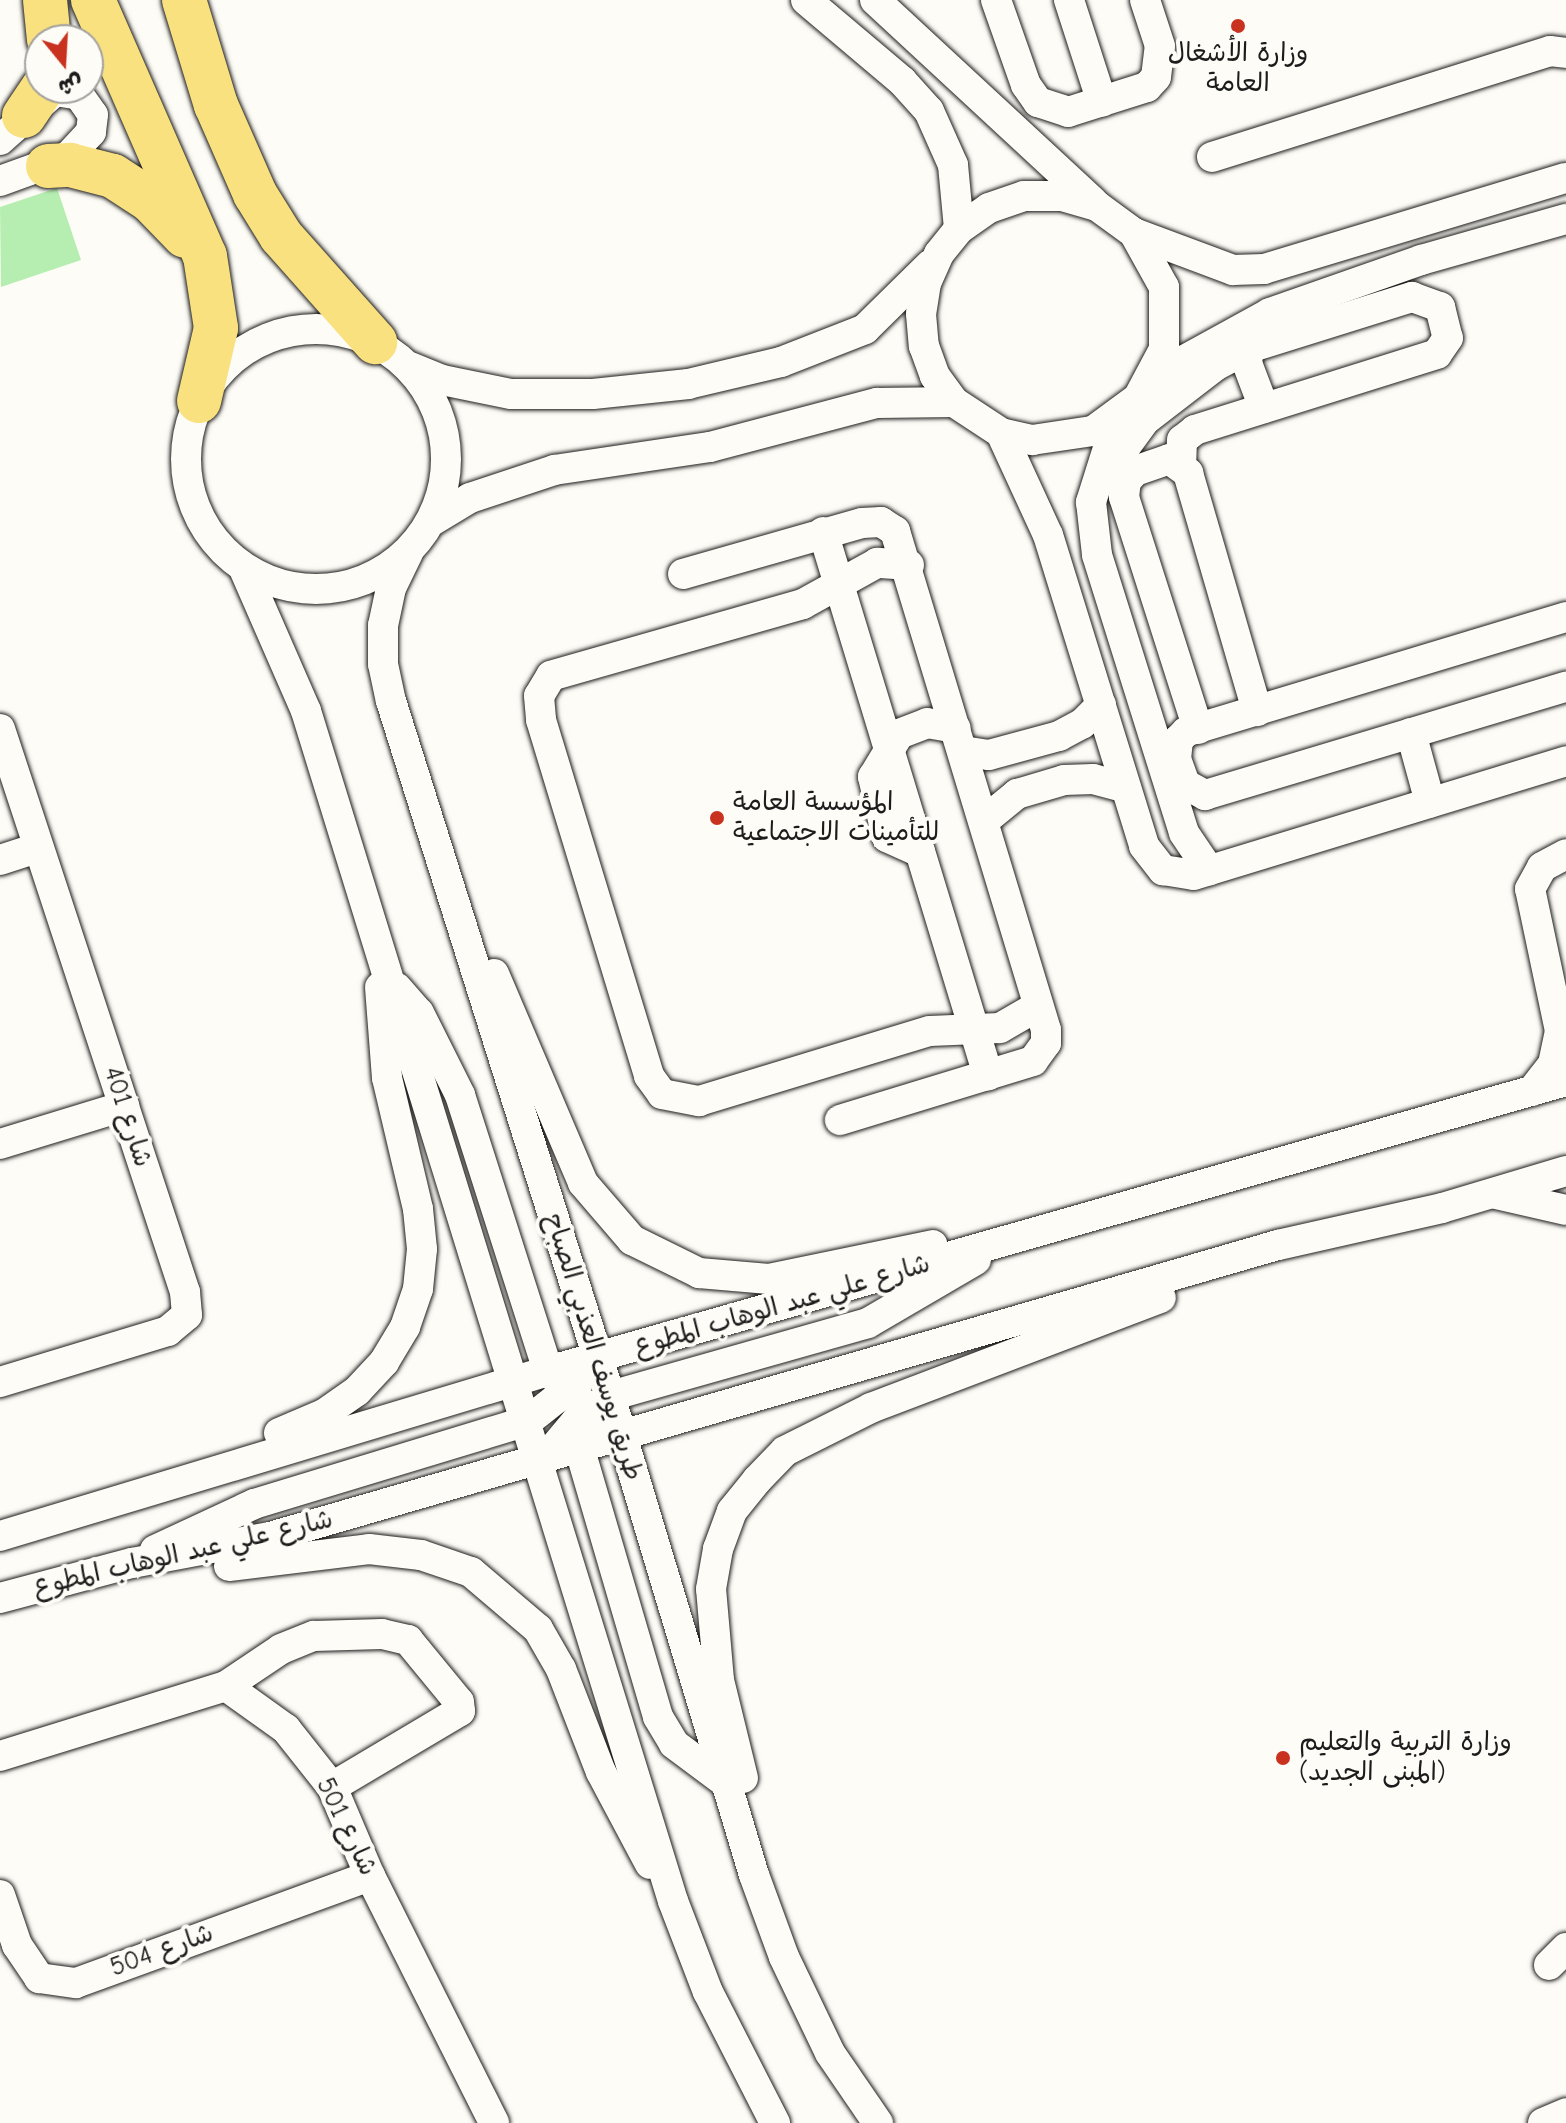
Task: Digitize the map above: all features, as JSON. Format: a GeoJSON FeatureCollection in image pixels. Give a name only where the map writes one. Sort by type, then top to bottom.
{"type":"FeatureCollection","features":[{"type":"Feature","properties":{"kind":"highway"},"geometry":{"type":"LineString","coordinates":[[45,0],[47,24]]}},
{"type":"Feature","properties":{"kind":"highway"},"geometry":{"type":"LineString","coordinates":[[93,0],[205,256],[216,328],[199,401]]}},
{"type":"Feature","properties":{"kind":"highway"},"geometry":{"type":"LineString","coordinates":[[184,0],[216,105],[255,194],[281,236],[393,355]]}},
{"type":"Feature","properties":{"kind":"highway"},"geometry":{"type":"LineString","coordinates":[[48,166],[92,168],[133,187],[205,256]]}},
{"type":"Feature","properties":{"kind":"street"},"geometry":{"type":"LineString","coordinates":[[806,0],[902,81],[929,111],[953,165],[959,229]]}},
{"type":"Feature","properties":{"kind":"street"},"geometry":{"type":"LineString","coordinates":[[875,0],[1097,206],[1134,233],[1222,267],[1264,269],[1566,178]]}},
{"type":"Feature","properties":{"kind":"street"},"geometry":{"type":"LineString","coordinates":[[996,0],[1026,85],[1038,102],[1068,112],[1147,87],[1156,77],[1160,46],[1145,0]]}},
{"type":"Feature","properties":{"kind":"street"},"geometry":{"type":"LineString","coordinates":[[1069,0],[1102,102]]}},
{"type":"Feature","properties":{"kind":"street"},"geometry":{"type":"LineString","coordinates":[[1212,157],[1550,51],[1566,53]]}},
{"type":"Feature","properties":{"kind":"street"},"geometry":{"type":"LineString","coordinates":[[0,181],[48,166],[85,141],[93,123],[90,107],[79,95],[55,91],[22,115]]}},
{"type":"Feature","properties":{"kind":"street"},"geometry":{"type":"LineString","coordinates":[[393,355],[434,401],[446,440],[446,482],[432,521],[408,553],[371,578],[329,589],[284,586],[244,569],[215,544],[195,511],[185,474],[187,436],[199,401],[223,367],[256,343],[295,330],[337,330],[476,389],[534,394],[641,391],[735,375],[822,349],[865,329],[939,254],[959,229],[989,208],[1024,196],[1061,196],[1097,206]]}},
{"type":"Feature","properties":{"kind":"street"},"geometry":{"type":"LineString","coordinates":[[1152,378],[1280,309],[1421,260],[1566,219]]}},
{"type":"Feature","properties":{"kind":"street"},"geometry":{"type":"LineString","coordinates":[[939,254],[926,283],[922,325],[935,376],[954,402],[1001,433],[1063,440],[1093,431],[1120,415],[1152,378],[1164,349],[1164,287],[1134,233]]}},
{"type":"Feature","properties":{"kind":"street"},"geometry":{"type":"LineString","coordinates":[[1181,464],[1187,435],[1437,354],[1445,347],[1448,331],[1440,307],[1412,297],[1249,348],[1215,366],[1145,420],[1121,453],[1126,481],[1124,497],[1198,729]]}},
{"type":"Feature","properties":{"kind":"street"},"geometry":{"type":"LineString","coordinates":[[1249,348],[1247,363],[1264,408]]}},
{"type":"Feature","properties":{"kind":"street"},"geometry":{"type":"LineString","coordinates":[[432,521],[470,498],[554,470],[724,444],[877,403],[954,402]]}},
{"type":"Feature","properties":{"kind":"street"},"geometry":{"type":"LineString","coordinates":[[1120,415],[1091,502],[1097,555],[1179,818],[1209,870]]}},
{"type":"Feature","properties":{"kind":"street"},"geometry":{"type":"LineString","coordinates":[[1001,433],[1048,535],[1151,860],[1178,875],[1209,870],[1566,761]]}},
{"type":"Feature","properties":{"kind":"street"},"geometry":{"type":"LineString","coordinates":[[1126,481],[1135,471],[1169,459],[1181,464],[1188,473],[1257,711]]}},
{"type":"Feature","properties":{"kind":"street"},"geometry":{"type":"LineString","coordinates":[[683,574],[823,532],[871,522],[889,525],[909,565],[1038,1006],[1046,1043],[1041,1055],[988,1075],[840,1120]]}},
{"type":"Feature","properties":{"kind":"street"},"geometry":{"type":"LineString","coordinates":[[823,532],[888,747]]}},
{"type":"Feature","properties":{"kind":"street","name":"طريق يوسف العذبي الصباح"},"geometry":{"type":"LineString","coordinates":[[408,553],[391,588],[383,625],[383,664],[597,1358],[542,1462],[673,1901],[708,1992],[775,2123]]}},
{"type":"Feature","properties":{"kind":"street"},"geometry":{"type":"LineString","coordinates":[[909,565],[877,563],[803,604],[551,676],[539,696],[546,735],[649,1076],[662,1094],[699,1101],[930,1031],[1013,1024],[1038,1006]]}},
{"type":"Feature","properties":{"kind":"street","name":"طريق يوسف العذبي الصباح"},"geometry":{"type":"LineString","coordinates":[[244,569],[306,711],[516,1382],[622,1439],[754,1875],[784,1957],[830,2053],[878,2123]]}},
{"type":"Feature","properties":{"kind":"street"},"geometry":{"type":"LineString","coordinates":[[1566,617],[1198,729],[1178,740],[1175,751],[1185,784],[1205,795],[1566,687]]}},
{"type":"Feature","properties":{"kind":"street"},"geometry":{"type":"LineString","coordinates":[[988,1075],[920,852],[896,845],[884,832],[872,786],[888,747],[911,727],[927,723],[997,754],[1059,736],[1082,724],[1101,705]]}},
{"type":"Feature","properties":{"kind":"street","name":"شارع 401"},"geometry":{"type":"LineString","coordinates":[[0,729],[36,848],[185,1292],[187,1315],[168,1331],[0,1382]]}},
{"type":"Feature","properties":{"kind":"street"},"geometry":{"type":"LineString","coordinates":[[1411,733],[1430,802]]}},
{"type":"Feature","properties":{"kind":"street"},"geometry":{"type":"LineString","coordinates":[[984,821],[1017,794],[1064,780],[1093,779],[1126,788]]}},
{"type":"Feature","properties":{"kind":"street"},"geometry":{"type":"LineString","coordinates":[[432,831],[583,1183],[632,1240],[699,1273],[769,1279],[1054,1219],[1235,1173]]}},
{"type":"Feature","properties":{"kind":"street"},"geometry":{"type":"LineString","coordinates":[[0,860],[36,848]]}},
{"type":"Feature","properties":{"kind":"street"},"geometry":{"type":"LineString","coordinates":[[1532,1091],[1553,1064],[1563,1023],[1545,965],[1530,889],[1542,867],[1566,854]]}},
{"type":"Feature","properties":{"kind":"street"},"geometry":{"type":"LineString","coordinates":[[1545,965],[1551,948],[1566,941]]}},
{"type":"Feature","properties":{"kind":"street"},"geometry":{"type":"LineString","coordinates":[[384,967],[419,1013],[460,1095],[567,1410],[658,1717],[674,1744],[725,1782]]}},
{"type":"Feature","properties":{"kind":"street"},"geometry":{"type":"LineString","coordinates":[[106,1502],[324,1414],[357,1391],[384,1362],[405,1327],[418,1289],[422,1249],[383,1048],[384,967]]}},
{"type":"Feature","properties":{"kind":"street","name":"شارع علي عبد الوهاب المطوع"},"geometry":{"type":"LineString","coordinates":[[0,1598],[132,1563],[270,1537],[542,1462],[597,1358],[994,1246],[1235,1173],[1566,1081]]}},
{"type":"Feature","properties":{"kind":"street"},"geometry":{"type":"LineString","coordinates":[[0,1144],[124,1106]]}},
{"type":"Feature","properties":{"kind":"street","name":"شارع علي عبد الوهاب المطوع"},"geometry":{"type":"LineString","coordinates":[[0,1536],[516,1382],[622,1439],[1278,1245],[1566,1171]]}},
{"type":"Feature","properties":{"kind":"street"},"geometry":{"type":"LineString","coordinates":[[1490,1193],[1566,1210]]}},
{"type":"Feature","properties":{"kind":"street"},"geometry":{"type":"LineString","coordinates":[[754,1875],[745,1788],[719,1680],[711,1589],[718,1549],[732,1511],[757,1480],[785,1451],[830,1426],[1202,1282],[1278,1245]]}},
{"type":"Feature","properties":{"kind":"street"},"geometry":{"type":"LineString","coordinates":[[132,1563],[190,1530],[254,1504],[868,1323],[934,1289],[994,1246]]}},
{"type":"Feature","properties":{"kind":"street"},"geometry":{"type":"LineString","coordinates":[[32,1589],[146,1581],[298,1555],[369,1549],[421,1555],[471,1572],[509,1599],[538,1629],[561,1669],[633,1837],[673,1901]]}},
{"type":"Feature","properties":{"kind":"street"},"geometry":{"type":"LineString","coordinates":[[0,1756],[226,1686],[281,1649],[314,1636],[382,1634],[408,1640],[459,1702],[460,1711],[332,1787]]}},
{"type":"Feature","properties":{"kind":"street","name":"شارع 501"},"geometry":{"type":"LineString","coordinates":[[226,1686],[286,1729],[332,1787],[370,1876],[490,2122]]}},
{"type":"Feature","properties":{"kind":"street","name":"شارع 504"},"geometry":{"type":"LineString","coordinates":[[0,1895],[17,1945],[39,1978],[76,1983],[370,1876]]}},
{"type":"Feature","properties":{"kind":"street"},"geometry":{"type":"LineString","coordinates":[[1543,2123],[1566,2113]]}},
{"type":"Feature","properties":{"kind":"green space"},"geometry":{"type":"Polygon","coordinates":[[[57,188],[81,260],[1,287],[0,207],[57,188]]]}},
{"type":"Feature","properties":{"kind":"place","name":"وزارة الأشغال العامة"},"geometry":{"type":"Point","coordinates":[1238,26]}},
{"type":"Feature","properties":{"kind":"place","name":"المؤسسة العامة للتأمينات الاجتماعية"},"geometry":{"type":"Point","coordinates":[717,818]}},
{"type":"Feature","properties":{"kind":"place","name":"وزارة التربية والتعليم (المبنى الجديد)"},"geometry":{"type":"Point","coordinates":[1283,1758]}}]}
